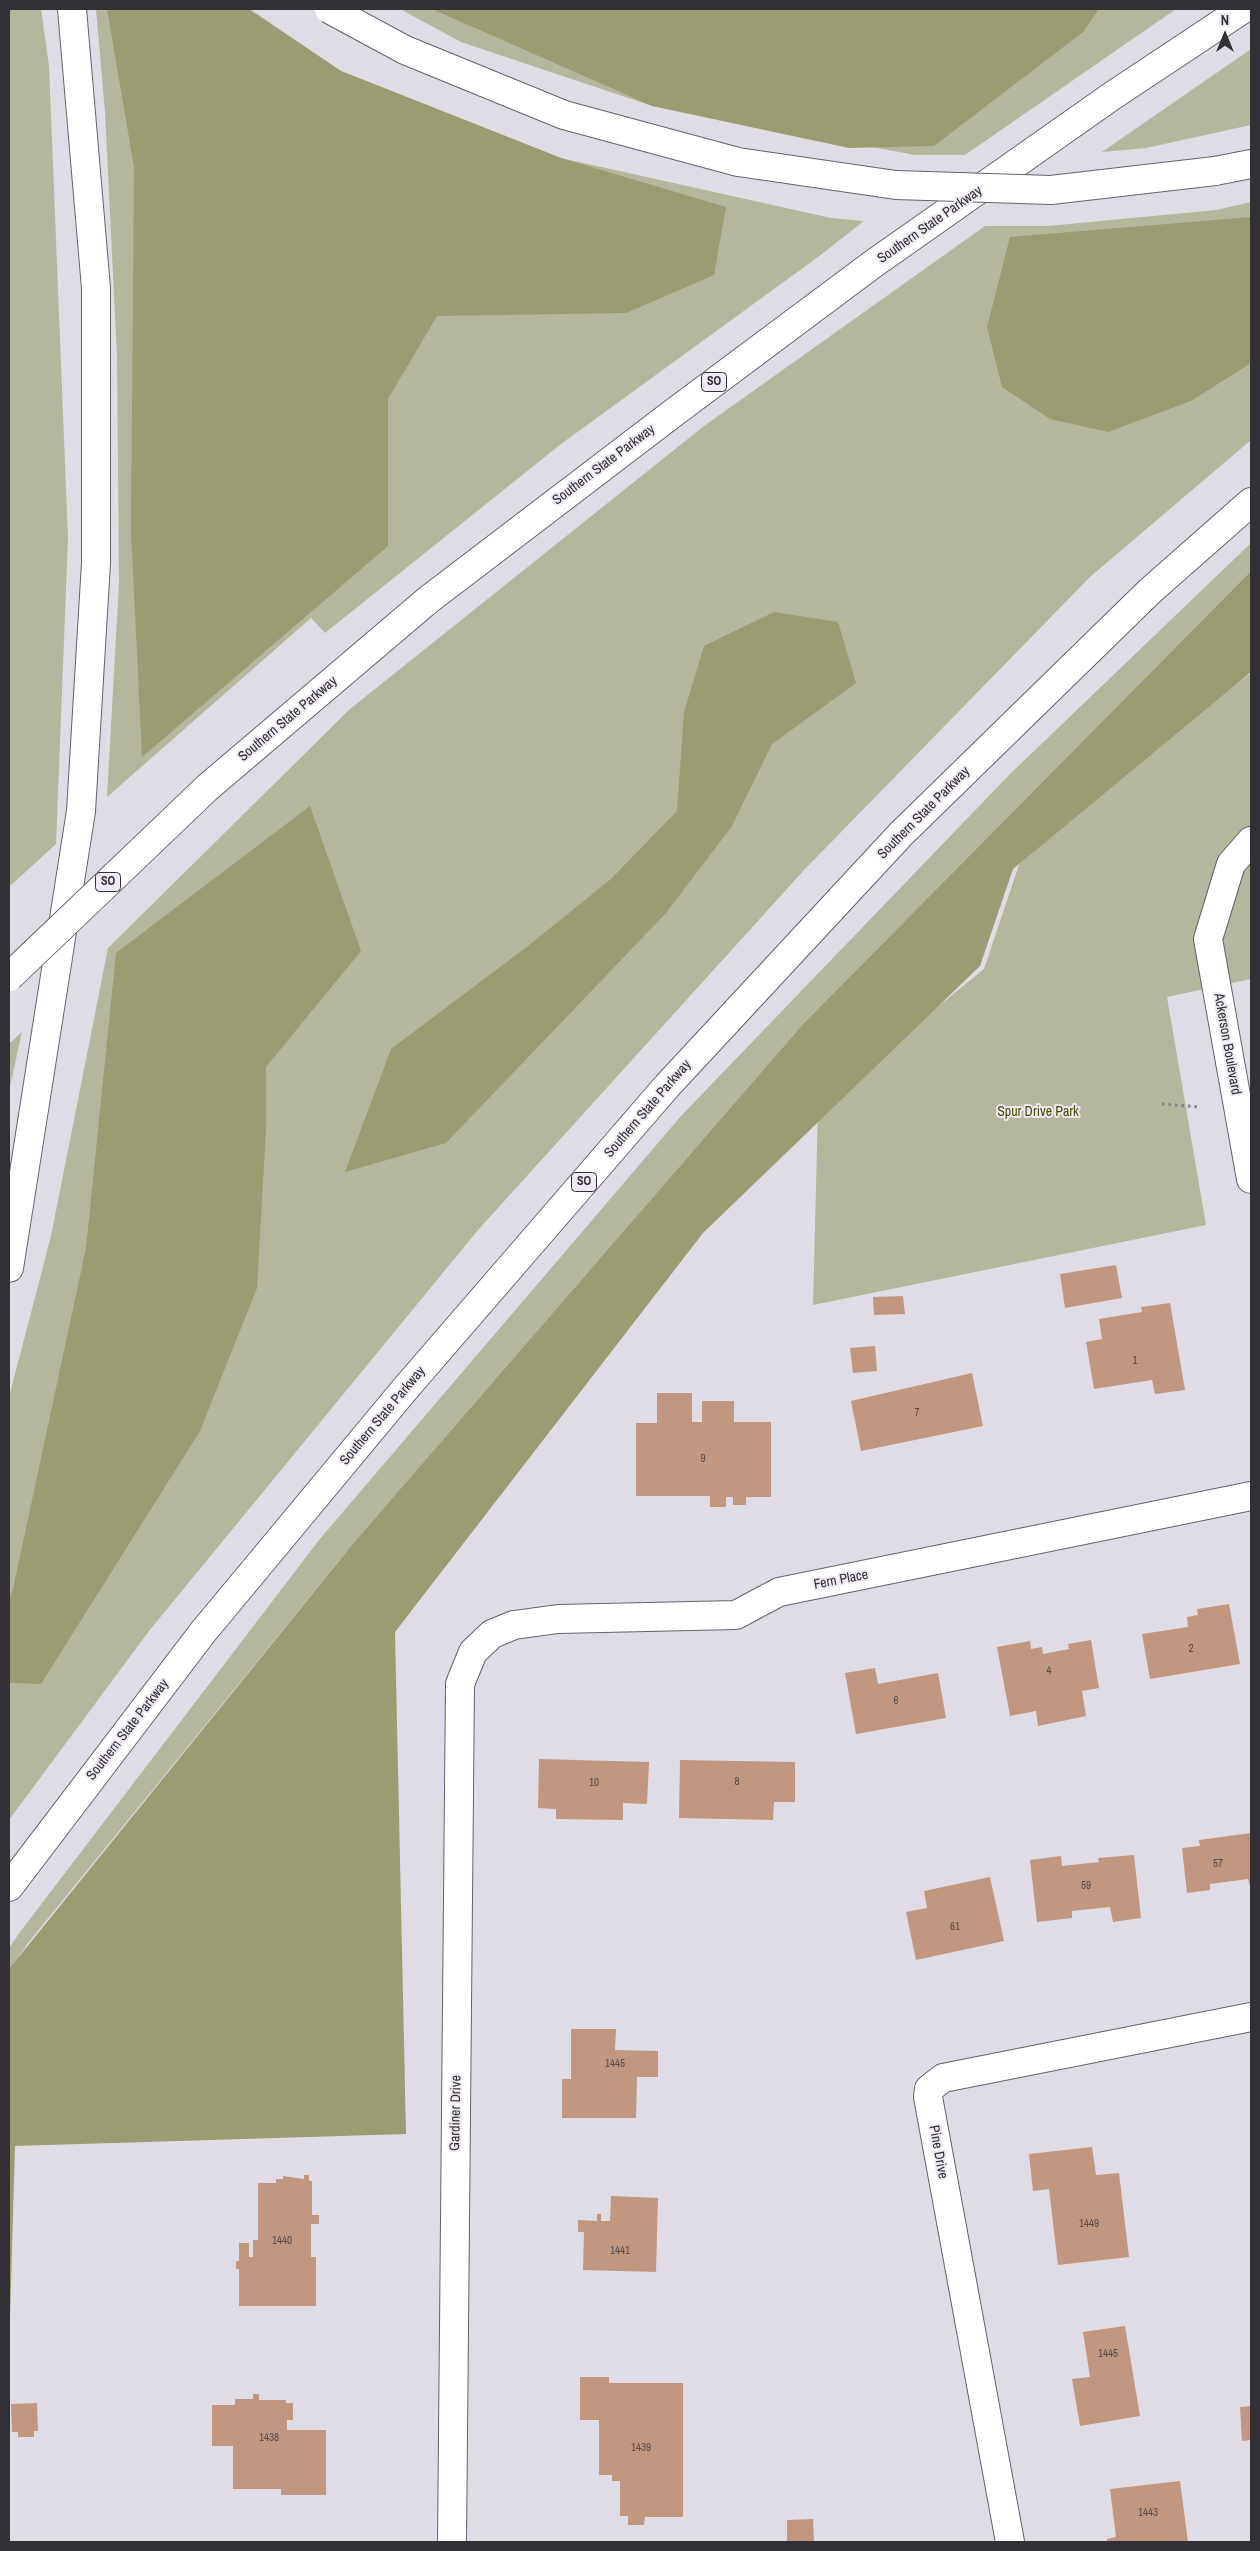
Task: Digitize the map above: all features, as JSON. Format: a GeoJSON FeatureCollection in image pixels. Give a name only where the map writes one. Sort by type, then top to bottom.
{"type":"FeatureCollection","features":[{"type":"Feature","properties":{"kind":"main road"},"geometry":{"type":"LineString","coordinates":[[9,1268],[81,810],[96,563],[96,288],[72,9]]}},
{"type":"Feature","properties":{"kind":"main road"},"geometry":{"type":"LineString","coordinates":[[329,9],[404,50],[564,115],[738,162],[896,185],[1051,190],[1215,171],[1251,164]]}},
{"type":"Feature","properties":{"kind":"main road","name":"Southern State Parkway"},"geometry":{"type":"LineString","coordinates":[[9,977],[208,787],[428,600],[672,414],[881,259],[1112,96],[1243,9]]}},
{"type":"Feature","properties":{"kind":"main road","name":"Southern State Parkway"},"geometry":{"type":"LineString","coordinates":[[9,1887],[209,1625],[404,1389],[667,1086],[901,834],[1150,591],[1251,502]]}},
{"type":"Feature","properties":{"kind":"main road","name":"Ackerson Boulevard"},"geometry":{"type":"LineString","coordinates":[[1251,841],[1231,864],[1208,939],[1251,1179]]}},
{"type":"Feature","properties":{"kind":"main road","name":"Fern Place"},"geometry":{"type":"LineString","coordinates":[[460,1684],[473,1652],[492,1634],[514,1625],[558,1619],[736,1615],[779,1592],[1251,1496]]}},
{"type":"Feature","properties":{"kind":"main road","name":"Gardiner Drive"},"geometry":{"type":"LineString","coordinates":[[452,2542],[460,1684]]}},
{"type":"Feature","properties":{"kind":"main road","name":"Pine Drive"},"geometry":{"type":"LineString","coordinates":[[1010,2542],[928,2097],[929,2089],[943,2078],[1251,2017]]}},
{"type":"Feature","properties":{"kind":"green space"},"geometry":{"type":"Polygon","coordinates":[[[9,9],[41,9],[49,66],[68,538],[56,844],[9,887],[9,9]]]}},
{"type":"Feature","properties":{"kind":"green space"},"geometry":{"type":"Polygon","coordinates":[[[96,9],[250,9],[341,71],[561,158],[831,218],[864,221],[818,257],[561,444],[325,633],[311,618],[107,797],[119,583],[117,357],[105,112],[96,9]]]}},
{"type":"Feature","properties":{"kind":"green space"},"geometry":{"type":"Polygon","coordinates":[[[107,9],[248,9],[341,71],[561,158],[726,207],[714,275],[626,313],[437,316],[388,399],[388,546],[142,757],[131,531],[134,167],[107,9]]]}},
{"type":"Feature","properties":{"kind":"green space"},"geometry":{"type":"Polygon","coordinates":[[[400,9],[1176,9],[965,155],[915,155],[652,106],[461,42],[400,9]]]}},
{"type":"Feature","properties":{"kind":"green space"},"geometry":{"type":"Polygon","coordinates":[[[432,9],[1099,9],[1083,32],[934,146],[849,148],[652,106],[432,9]]]}},
{"type":"Feature","properties":{"kind":"green space"},"geometry":{"type":"Polygon","coordinates":[[[1251,49],[1251,125],[1146,148],[1102,152],[1251,49]]]}},
{"type":"Feature","properties":{"kind":"green space"},"geometry":{"type":"Polygon","coordinates":[[[1251,202],[1251,440],[1090,577],[805,869],[478,1230],[149,1631],[9,1820],[9,1397],[51,1236],[108,948],[350,709],[704,426],[985,226],[1048,226],[1216,210],[1251,202]]]}},
{"type":"Feature","properties":{"kind":"green space"},"geometry":{"type":"Polygon","coordinates":[[[1251,217],[1251,363],[1191,401],[1108,432],[1050,419],[1002,387],[987,327],[1010,237],[1251,217]]]}},
{"type":"Feature","properties":{"kind":"green space"},"geometry":{"type":"Polygon","coordinates":[[[1251,543],[1251,571],[803,1024],[356,1540],[28,1943],[9,1971],[9,1948],[20,1932],[319,1540],[681,1116],[1009,775],[1251,543]]]}},
{"type":"Feature","properties":{"kind":"green space"},"geometry":{"type":"Polygon","coordinates":[[[1251,571],[1251,672],[1013,869],[980,966],[703,1233],[395,1632],[406,2134],[15,2146],[9,2354],[9,1969],[356,1540],[803,1024],[1251,571]]]}},
{"type":"Feature","properties":{"kind":"green space"},"geometry":{"type":"Polygon","coordinates":[[[774,612],[838,622],[856,683],[772,744],[732,826],[666,913],[446,1143],[345,1172],[391,1049],[528,946],[611,879],[677,811],[684,712],[704,646],[774,612]]]}},
{"type":"Feature","properties":{"kind":"green space","name":"Spur Drive Park"},"geometry":{"type":"Polygon","coordinates":[[[1251,673],[1251,979],[1167,997],[1206,1225],[813,1305],[818,1104],[984,969],[1025,847],[1251,673]]]}},
{"type":"Feature","properties":{"kind":"green space"},"geometry":{"type":"Polygon","coordinates":[[[310,806],[361,951],[266,1067],[266,1130],[257,1288],[200,1431],[41,1684],[9,1683],[9,1599],[13,1589],[86,1248],[116,953],[310,806]]]}},
{"type":"Feature","properties":{"kind":"green space"},"geometry":{"type":"Polygon","coordinates":[[[22,1032],[9,1091],[9,1044],[22,1032]]]}},
{"type":"Feature","properties":{"kind":"building"},"geometry":{"type":"Polygon","coordinates":[[[1116,1265],[1122,1298],[1065,1308],[1060,1274],[1116,1265]]]}},
{"type":"Feature","properties":{"kind":"building"},"geometry":{"type":"Polygon","coordinates":[[[903,1296],[905,1314],[874,1315],[873,1297],[903,1296]]]}},
{"type":"Feature","properties":{"kind":"building"},"geometry":{"type":"Polygon","coordinates":[[[1170,1303],[1185,1390],[1155,1394],[1152,1380],[1094,1389],[1086,1342],[1102,1339],[1099,1319],[1142,1312],[1141,1307],[1170,1303]]]}},
{"type":"Feature","properties":{"kind":"building"},"geometry":{"type":"Polygon","coordinates":[[[875,1346],[877,1371],[853,1373],[850,1348],[875,1346]]]}},
{"type":"Feature","properties":{"kind":"building"},"geometry":{"type":"Polygon","coordinates":[[[972,1373],[983,1426],[861,1451],[851,1401],[972,1373]]]}},
{"type":"Feature","properties":{"kind":"building"},"geometry":{"type":"Polygon","coordinates":[[[657,1393],[692,1393],[692,1422],[702,1422],[702,1401],[734,1401],[734,1422],[771,1422],[771,1497],[746,1497],[746,1505],[733,1505],[733,1497],[726,1497],[726,1507],[710,1507],[710,1496],[636,1496],[636,1423],[657,1423],[657,1393]]]}},
{"type":"Feature","properties":{"kind":"building"},"geometry":{"type":"Polygon","coordinates":[[[1229,1604],[1240,1664],[1150,1679],[1142,1634],[1188,1627],[1187,1617],[1198,1615],[1197,1609],[1229,1604]]]}},
{"type":"Feature","properties":{"kind":"building"},"geometry":{"type":"Polygon","coordinates":[[[1091,1640],[1099,1688],[1082,1691],[1086,1716],[1038,1726],[1036,1711],[1010,1716],[997,1647],[1030,1641],[1031,1649],[1042,1647],[1043,1654],[1069,1649],[1068,1644],[1091,1640]]]}},
{"type":"Feature","properties":{"kind":"building"},"geometry":{"type":"Polygon","coordinates":[[[875,1668],[878,1684],[938,1673],[946,1718],[856,1734],[845,1673],[875,1668]]]}},
{"type":"Feature","properties":{"kind":"building"},"geometry":{"type":"Polygon","coordinates":[[[539,1759],[649,1762],[647,1804],[623,1803],[623,1820],[556,1819],[556,1809],[538,1808],[539,1759]]]}},
{"type":"Feature","properties":{"kind":"building"},"geometry":{"type":"Polygon","coordinates":[[[680,1760],[795,1762],[795,1802],[774,1802],[773,1820],[679,1818],[680,1760]]]}},
{"type":"Feature","properties":{"kind":"building"},"geometry":{"type":"Polygon","coordinates":[[[1251,1833],[1251,1890],[1248,1879],[1210,1884],[1210,1890],[1187,1893],[1182,1848],[1200,1846],[1199,1840],[1251,1833]]]}},
{"type":"Feature","properties":{"kind":"building"},"geometry":{"type":"Polygon","coordinates":[[[1134,1855],[1141,1918],[1113,1922],[1110,1907],[1072,1911],[1072,1918],[1037,1922],[1030,1860],[1061,1856],[1062,1866],[1099,1862],[1098,1858],[1134,1855]]]}},
{"type":"Feature","properties":{"kind":"building"},"geometry":{"type":"Polygon","coordinates":[[[990,1877],[1004,1941],[916,1960],[906,1912],[927,1908],[924,1891],[990,1877]]]}},
{"type":"Feature","properties":{"kind":"building"},"geometry":{"type":"Polygon","coordinates":[[[571,2029],[616,2029],[615,2050],[658,2051],[658,2077],[637,2077],[636,2118],[562,2118],[562,2079],[571,2079],[571,2029]]]}},
{"type":"Feature","properties":{"kind":"building"},"geometry":{"type":"Polygon","coordinates":[[[1092,2147],[1096,2175],[1119,2173],[1129,2257],[1058,2265],[1049,2189],[1033,2191],[1029,2154],[1092,2147]]]}},
{"type":"Feature","properties":{"kind":"building"},"geometry":{"type":"Polygon","coordinates":[[[304,2175],[309,2175],[309,2181],[312,2181],[312,2215],[319,2215],[319,2224],[311,2224],[311,2257],[316,2257],[316,2306],[239,2306],[239,2269],[236,2269],[236,2261],[239,2261],[239,2243],[249,2243],[249,2257],[253,2257],[253,2240],[258,2240],[258,2183],[276,2183],[276,2179],[283,2179],[283,2176],[304,2179],[304,2175]]]}},
{"type":"Feature","properties":{"kind":"building"},"geometry":{"type":"Polygon","coordinates":[[[611,2196],[658,2198],[656,2272],[583,2270],[584,2232],[578,2232],[578,2220],[597,2221],[597,2214],[601,2214],[601,2221],[610,2221],[611,2196]]]}},
{"type":"Feature","properties":{"kind":"building"},"geometry":{"type":"Polygon","coordinates":[[[1125,2326],[1140,2416],[1080,2426],[1072,2379],[1090,2377],[1083,2332],[1125,2326]]]}},
{"type":"Feature","properties":{"kind":"building"},"geometry":{"type":"Polygon","coordinates":[[[580,2377],[609,2377],[609,2383],[683,2383],[683,2517],[645,2517],[644,2525],[628,2525],[628,2516],[620,2516],[620,2481],[612,2481],[612,2475],[599,2475],[599,2420],[580,2420],[580,2377]]]}},
{"type":"Feature","properties":{"kind":"building"},"geometry":{"type":"Polygon","coordinates":[[[253,2394],[259,2394],[259,2400],[286,2400],[286,2403],[293,2403],[293,2420],[287,2420],[287,2430],[326,2430],[326,2495],[281,2495],[281,2489],[233,2489],[233,2446],[212,2446],[212,2405],[235,2405],[235,2399],[253,2399],[253,2394]]]}},
{"type":"Feature","properties":{"kind":"building"},"geometry":{"type":"Polygon","coordinates":[[[37,2403],[38,2431],[34,2431],[34,2437],[18,2437],[18,2432],[12,2432],[11,2404],[37,2403]]]}},
{"type":"Feature","properties":{"kind":"building"},"geometry":{"type":"Polygon","coordinates":[[[1251,2406],[1251,2440],[1242,2441],[1240,2407],[1251,2406]]]}},
{"type":"Feature","properties":{"kind":"building"},"geometry":{"type":"Polygon","coordinates":[[[1180,2481],[1188,2542],[1107,2542],[1107,2539],[1116,2537],[1110,2489],[1180,2481]]]}},
{"type":"Feature","properties":{"kind":"building"},"geometry":{"type":"Polygon","coordinates":[[[813,2519],[814,2542],[787,2542],[787,2520],[813,2519]]]}}]}
